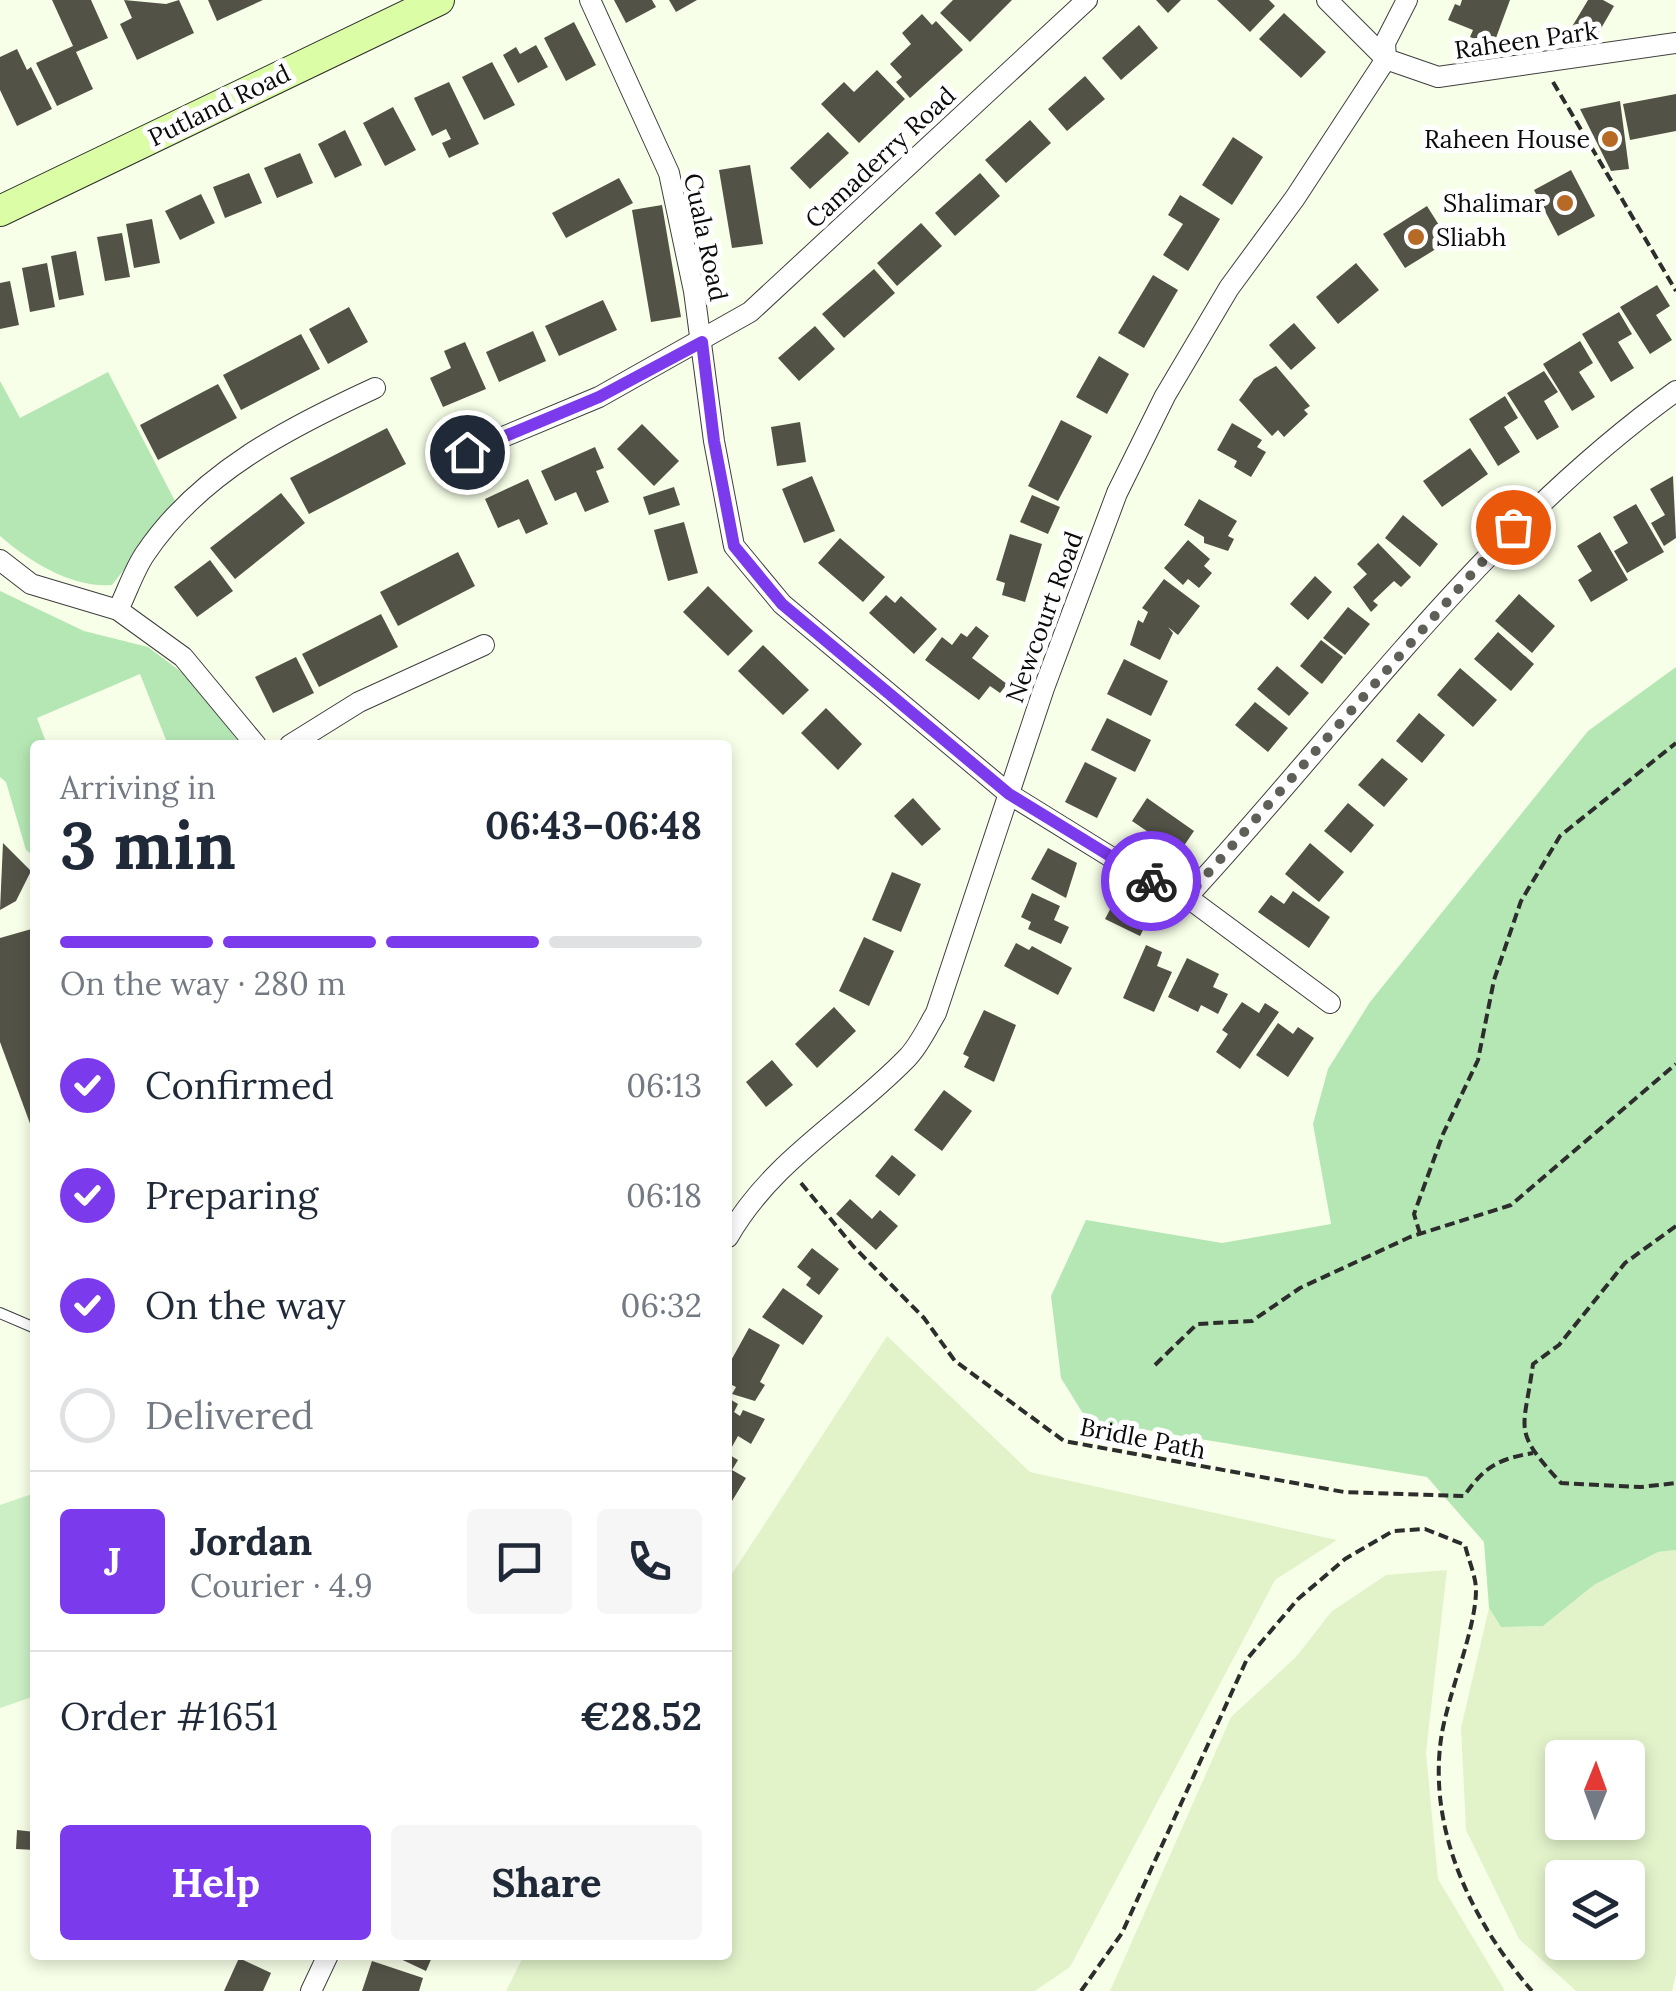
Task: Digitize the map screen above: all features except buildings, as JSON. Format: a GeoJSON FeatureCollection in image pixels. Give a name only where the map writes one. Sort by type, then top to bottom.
{"type":"FeatureCollection","features":[{"type":"Feature","properties":{"kind":"main road","name":"Putland Road"},"geometry":{"type":"LineString","coordinates":[[0,211],[438,0]]}},
{"type":"Feature","properties":{"kind":"street","name":"Cuala Road"},"geometry":{"type":"LineString","coordinates":[[590,0],[669,173],[702,342],[714,441],[734,546],[782,604],[1009,794],[1156,884],[1187,897],[1330,1003]]}},
{"type":"Feature","properties":{"kind":"street","name":"Camaderry Road"},"geometry":{"type":"LineString","coordinates":[[467,452],[599,397],[750,312],[1087,0]]}},
{"type":"Feature","properties":{"kind":"street"},"geometry":{"type":"LineString","coordinates":[[1327,0],[1386,58]]}},
{"type":"Feature","properties":{"kind":"street","name":"Newcourt Road"},"geometry":{"type":"LineString","coordinates":[[732,1230],[742,1212],[784,1164],[910,1056],[936,1013],[1081,581],[1117,492],[1164,396],[1229,288],[1295,198],[1386,58],[1385,43],[1407,0]]}},
{"type":"Feature","properties":{"kind":"street","name":"Raheen Park"},"geometry":{"type":"LineString","coordinates":[[1386,58],[1438,77],[1676,43]]}},
{"type":"Feature","properties":{"kind":"street"},"geometry":{"type":"LineString","coordinates":[[118,610],[144,554],[200,492],[280,431],[375,388]]}},
{"type":"Feature","properties":{"kind":"street"},"geometry":{"type":"LineString","coordinates":[[1187,897],[1513,527],[1607,440],[1676,390]]}},
{"type":"Feature","properties":{"kind":"street"},"geometry":{"type":"LineString","coordinates":[[0,560],[31,584],[118,610],[182,657],[252,740]]}},
{"type":"Feature","properties":{"kind":"street"},"geometry":{"type":"LineString","coordinates":[[298,740],[359,702],[484,645]]}},
{"type":"Feature","properties":{"kind":"street"},"geometry":{"type":"LineString","coordinates":[[311,1991],[326,1960]]}},
{"type":"Feature","properties":{"kind":"lane"},"geometry":{"type":"LineString","coordinates":[[0,1313],[30,1326]]}},
{"type":"Feature","properties":{"kind":"path"},"geometry":{"type":"LineString","coordinates":[[1543,65],[1676,291]]}},
{"type":"Feature","properties":{"kind":"path"},"geometry":{"type":"LineString","coordinates":[[1420,1234],[1414,1214],[1478,1060],[1494,980],[1520,902],[1560,836],[1676,743]]}},
{"type":"Feature","properties":{"kind":"path"},"geometry":{"type":"LineString","coordinates":[[1156,1364],[1197,1324],[1252,1321],[1300,1288],[1420,1234],[1510,1206],[1676,1064]]}},
{"type":"Feature","properties":{"kind":"path","name":"Bridle Path"},"geometry":{"type":"LineString","coordinates":[[784,1164],[852,1246],[924,1318],[955,1361],[1064,1441],[1344,1492],[1464,1496],[1480,1472],[1497,1460],[1533,1453]]}},
{"type":"Feature","properties":{"kind":"path"},"geometry":{"type":"LineString","coordinates":[[1676,1226],[1625,1262],[1559,1345],[1533,1364],[1521,1427],[1533,1453],[1561,1483],[1641,1488],[1676,1483]]}},
{"type":"Feature","properties":{"kind":"path"},"geometry":{"type":"LineString","coordinates":[[1081,1991],[1122,1933],[1248,1659],[1298,1600],[1345,1559],[1393,1530],[1425,1529],[1465,1545],[1476,1589],[1440,1741],[1441,1802],[1456,1874],[1502,1956],[1532,1991]]}},
{"type":"Feature","properties":{"kind":"green space"},"geometry":{"type":"Polygon","coordinates":[[[108,372],[176,503],[112,585],[97,585],[52,571],[0,536],[0,381],[20,418],[108,372]]]}},
{"type":"Feature","properties":{"kind":"green space"},"geometry":{"type":"Polygon","coordinates":[[[0,591],[84,631],[148,647],[188,677],[237,740],[166,740],[140,674],[37,718],[45,740],[30,740],[30,853],[6,782],[0,777],[0,591]]]}},
{"type":"Feature","properties":{"kind":"green space"},"geometry":{"type":"Polygon","coordinates":[[[1676,667],[1676,1550],[1658,1552],[1594,1585],[1543,1626],[1501,1627],[1489,1608],[1484,1542],[1427,1477],[1087,1420],[1061,1378],[1051,1296],[1086,1220],[1222,1243],[1331,1224],[1313,1124],[1328,1069],[1370,1002],[1588,731],[1676,667]]]}},
{"type":"Feature","properties":{"kind":"green space"},"geometry":{"type":"Polygon","coordinates":[[[887,1336],[1030,1472],[1337,1540],[1275,1580],[1070,1967],[1035,1991],[506,1991],[522,1960],[732,1960],[732,1574],[887,1336]]]}},
{"type":"Feature","properties":{"kind":"green space"},"geometry":{"type":"Polygon","coordinates":[[[30,1495],[30,1698],[0,1708],[0,1505],[30,1495]]]}},
{"type":"Feature","properties":{"kind":"green space"},"geometry":{"type":"Polygon","coordinates":[[[1676,1550],[1676,1974],[1672,1991],[1576,1991],[1519,1939],[1466,1830],[1461,1728],[1489,1608],[1501,1627],[1543,1626],[1594,1585],[1658,1552],[1676,1550]]]}},
{"type":"Feature","properties":{"kind":"green space"},"geometry":{"type":"Polygon","coordinates":[[[1447,1570],[1426,1752],[1438,1879],[1505,1991],[1110,1991],[1231,1717],[1296,1657],[1331,1612],[1386,1575],[1447,1570]]]}},
{"type":"Feature","properties":{"kind":"way so far"},"geometry":{"type":"LineString","coordinates":[[1151,881],[1187,897],[1513,527]]}},
{"type":"Feature","properties":{"kind":"place","name":"Raheen House"},"geometry":{"type":"Point","coordinates":[1610,139]}},
{"type":"Feature","properties":{"kind":"place","name":"Shalimar"},"geometry":{"type":"Point","coordinates":[1565,203]}},
{"type":"Feature","properties":{"kind":"place","name":"Sliabh"},"geometry":{"type":"Point","coordinates":[1416,237]}},
{"type":"Feature","properties":{"kind":"route"},"geometry":{"type":"LineString","coordinates":[[467,452],[599,397],[702,342],[714,441],[734,546],[782,604],[1009,794],[1151,881]]}}]}
